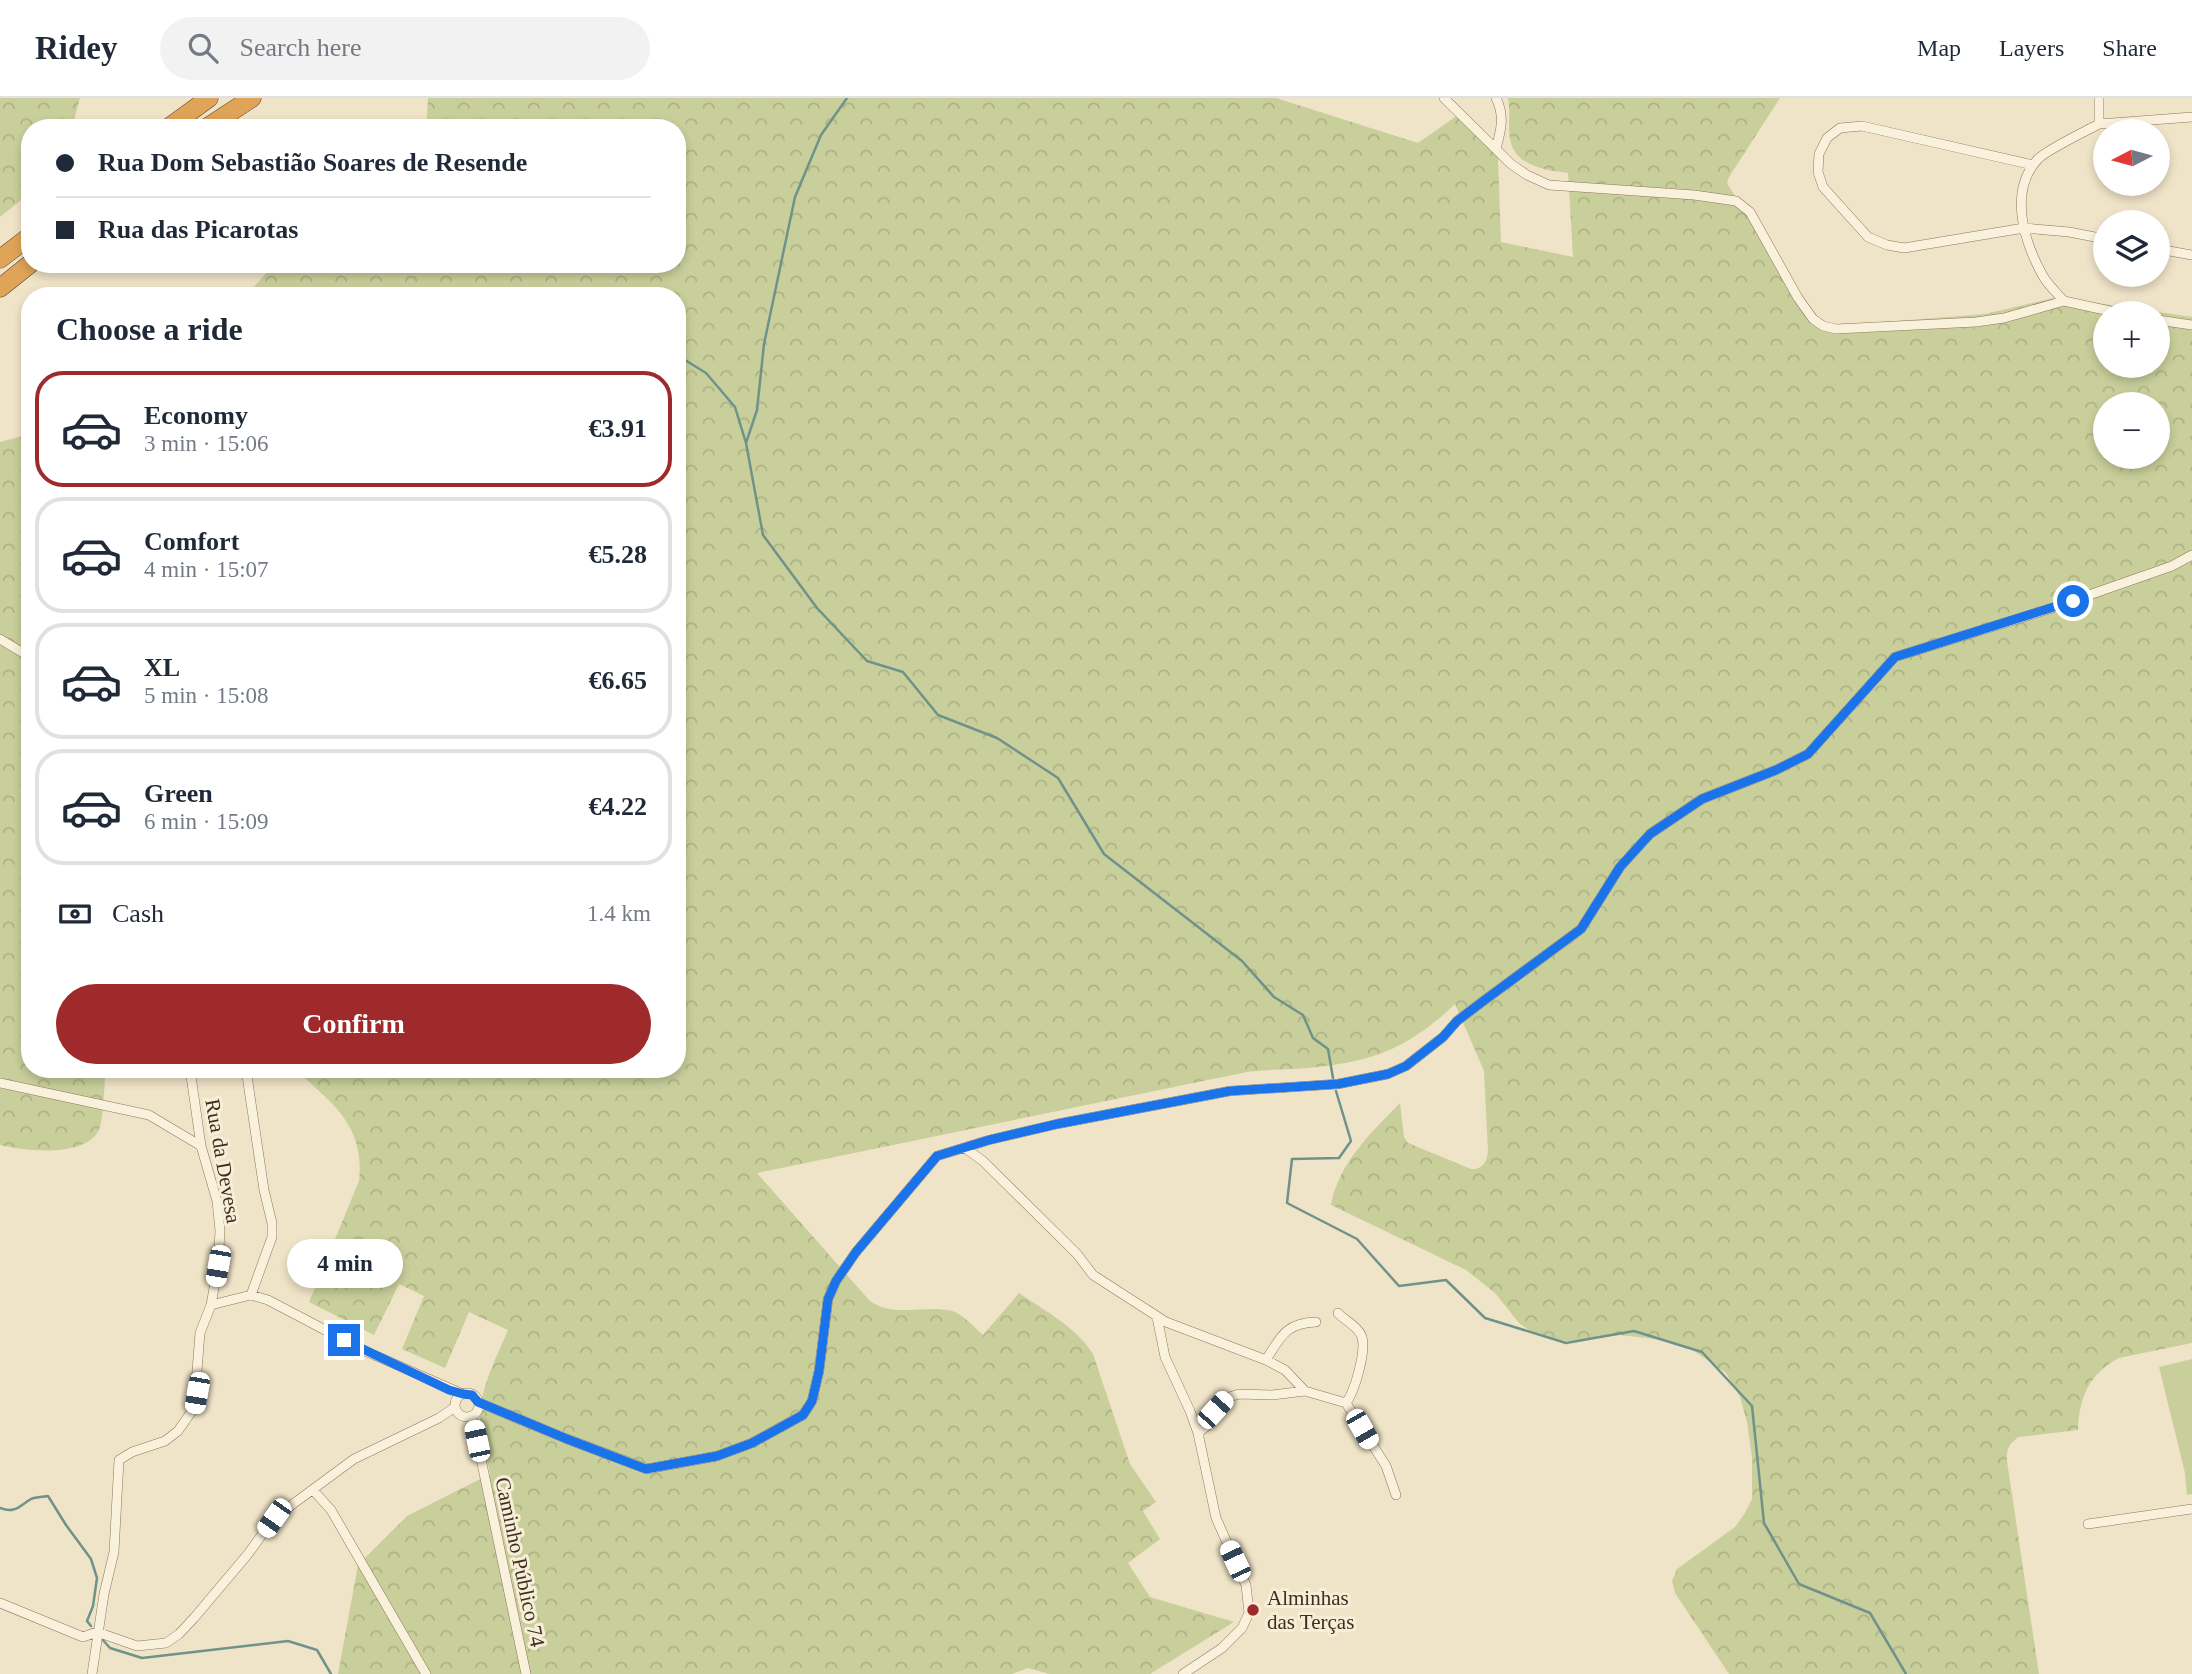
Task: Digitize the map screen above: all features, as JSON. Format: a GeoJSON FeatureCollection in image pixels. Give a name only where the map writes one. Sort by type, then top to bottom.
{"type":"FeatureCollection","features":[{"type":"Feature","properties":{"kind":"highway"},"geometry":{"type":"LineString","coordinates":[[180,119],[209,98]]}},
{"type":"Feature","properties":{"kind":"highway"},"geometry":{"type":"LineString","coordinates":[[220,119],[252,98]]}},
{"type":"Feature","properties":{"kind":"highway"},"geometry":{"type":"LineString","coordinates":[[0,259],[21,243]]}},
{"type":"Feature","properties":{"kind":"highway"},"geometry":{"type":"LineString","coordinates":[[0,288],[21,271]]}},
{"type":"Feature","properties":{"kind":"street"},"geometry":{"type":"LineString","coordinates":[[1444,98],[1511,164],[1549,185],[1694,195],[1736,201],[1750,212],[1798,298],[1813,319],[1823,326],[1836,329],[1976,322],[2004,318],[2064,301],[2093,307]]}},
{"type":"Feature","properties":{"kind":"street"},"geometry":{"type":"LineString","coordinates":[[1496,98],[1502,114],[1496,149]]}},
{"type":"Feature","properties":{"kind":"street"},"geometry":{"type":"LineString","coordinates":[[2099,98],[2099,119]]}},
{"type":"Feature","properties":{"kind":"street"},"geometry":{"type":"LineString","coordinates":[[2165,119],[2192,117]]}},
{"type":"Feature","properties":{"kind":"street"},"geometry":{"type":"LineString","coordinates":[[2033,165],[1862,126],[1840,128],[1827,138],[1819,154],[1818,172],[1823,187],[1868,237],[1887,245],[1904,248],[2024,228],[2093,237]]}},
{"type":"Feature","properties":{"kind":"street"},"geometry":{"type":"LineString","coordinates":[[2064,301],[2044,278],[2031,250],[2024,228],[2021,196],[2028,172],[2040,157],[2093,127]]}},
{"type":"Feature","properties":{"kind":"street"},"geometry":{"type":"LineString","coordinates":[[2170,251],[2192,255]]}},
{"type":"Feature","properties":{"kind":"street"},"geometry":{"type":"LineString","coordinates":[[2170,322],[2192,325]]}},
{"type":"Feature","properties":{"kind":"street"},"geometry":{"type":"LineString","coordinates":[[211,1305],[251,1295],[268,1300],[365,1351],[463,1394],[472,1395],[478,1402],[646,1469],[717,1456],[752,1443],[803,1415],[812,1401],[819,1371],[828,1299],[836,1281],[856,1252],[937,1156],[1057,1124],[1230,1091],[1338,1084],[1388,1074],[1406,1066],[1482,1002],[1581,929],[1620,867],[1650,834],[1702,799],[1776,770],[1808,754],[1895,657],[2049,610],[2172,566],[2192,555]]}},
{"type":"Feature","properties":{"kind":"street"},"geometry":{"type":"LineString","coordinates":[[0,639],[21,652]]}},
{"type":"Feature","properties":{"kind":"street","name":"Rua da Devesa"},"geometry":{"type":"LineString","coordinates":[[97,1632],[114,1552],[119,1460],[132,1452],[165,1441],[178,1431],[194,1408],[200,1333],[211,1305],[218,1266],[220,1231],[217,1201],[201,1146],[191,1078]]}},
{"type":"Feature","properties":{"kind":"street"},"geometry":{"type":"LineString","coordinates":[[247,1078],[264,1190],[272,1223],[272,1237],[251,1295]]}},
{"type":"Feature","properties":{"kind":"street"},"geometry":{"type":"LineString","coordinates":[[0,1083],[149,1115],[201,1146]]}},
{"type":"Feature","properties":{"kind":"street"},"geometry":{"type":"LineString","coordinates":[[965,1147],[983,1161],[1077,1254],[1093,1275],[1157,1317],[1285,1370],[1305,1391]]}},
{"type":"Feature","properties":{"kind":"street"},"geometry":{"type":"LineString","coordinates":[[1338,1312],[1362,1336],[1356,1382],[1346,1403]]}},
{"type":"Feature","properties":{"kind":"street"},"geometry":{"type":"LineString","coordinates":[[1157,1317],[1165,1357],[1198,1433],[1216,1518],[1246,1585],[1250,1613],[1242,1628],[1222,1648],[1183,1674]]}},
{"type":"Feature","properties":{"kind":"street"},"geometry":{"type":"LineString","coordinates":[[1266,1360],[1292,1326],[1316,1322]]}},
{"type":"Feature","properties":{"kind":"street"},"geometry":{"type":"LineString","coordinates":[[1198,1433],[1208,1426],[1215,1410],[1226,1398],[1239,1394],[1272,1395],[1305,1391],[1346,1403],[1385,1466],[1396,1495]]}},
{"type":"Feature","properties":{"kind":"street"},"geometry":{"type":"LineString","coordinates":[[463,1394],[456,1400],[455,1408],[461,1415],[471,1416],[477,1410],[478,1402]]}},
{"type":"Feature","properties":{"kind":"street"},"geometry":{"type":"LineString","coordinates":[[0,1603],[83,1637],[97,1632],[137,1646],[166,1643],[179,1634],[248,1554],[274,1518],[354,1459],[455,1408]]}},
{"type":"Feature","properties":{"kind":"street","name":"Caminho Público 74"},"geometry":{"type":"LineString","coordinates":[[471,1416],[526,1674]]}},
{"type":"Feature","properties":{"kind":"street"},"geometry":{"type":"LineString","coordinates":[[313,1490],[331,1510],[426,1674]]}},
{"type":"Feature","properties":{"kind":"street"},"geometry":{"type":"LineString","coordinates":[[2088,1524],[2192,1509]]}},
{"type":"Feature","properties":{"kind":"street"},"geometry":{"type":"LineString","coordinates":[[92,1674],[97,1632]]}},
{"type":"Feature","properties":{"kind":"green space"},"geometry":{"type":"Polygon","coordinates":[[[0,98],[80,98],[74,119],[21,119],[21,200],[0,217],[0,98]]]}},
{"type":"Feature","properties":{"kind":"green space"},"geometry":{"type":"Polygon","coordinates":[[[428,98],[1276,98],[1418,143],[1458,115],[1498,158],[1501,242],[1573,257],[1568,173],[1534,166],[1514,151],[1510,138],[1508,98],[1780,98],[1727,183],[1807,314],[1832,326],[1985,314],[2057,297],[2093,302],[2093,378],[2170,378],[2170,314],[2192,317],[2192,1343],[2119,1358],[2100,1371],[2088,1387],[2081,1407],[2078,1430],[2019,1437],[2009,1447],[2007,1461],[2039,1674],[1729,1674],[1675,1593],[1672,1581],[1677,1569],[1735,1527],[1752,1499],[1752,1457],[1747,1422],[1740,1397],[1726,1373],[1691,1349],[1665,1340],[1619,1335],[1566,1341],[1536,1335],[1519,1323],[1495,1293],[1466,1270],[1331,1205],[1341,1175],[1349,1162],[1400,1103],[1404,1137],[1408,1143],[1471,1169],[1479,1168],[1485,1161],[1488,1151],[1484,1071],[1455,1004],[1408,1040],[1392,1049],[1358,1060],[1308,1068],[1247,1072],[757,1173],[869,1300],[878,1306],[898,1310],[952,1311],[983,1335],[1019,1293],[1059,1320],[1086,1344],[1093,1354],[1130,1464],[1156,1502],[1143,1511],[1160,1539],[1128,1563],[1150,1597],[1234,1622],[1150,1674],[1049,1674],[1028,1668],[1012,1674],[338,1674],[358,1565],[407,1516],[490,1474],[481,1433],[481,1407],[490,1373],[508,1330],[469,1312],[445,1368],[402,1349],[424,1296],[399,1284],[374,1335],[309,1302],[359,1181],[359,1161],[357,1144],[343,1117],[304,1078],[686,1078],[686,287],[254,287],[266,273],[686,273],[686,119],[427,119],[428,98]]]}},
{"type":"Feature","properties":{"kind":"green space"},"geometry":{"type":"Polygon","coordinates":[[[21,436],[21,1078],[105,1078],[99,1130],[92,1139],[68,1149],[39,1150],[0,1145],[0,442],[21,436]]]}},
{"type":"Feature","properties":{"kind":"green space"},"geometry":{"type":"Polygon","coordinates":[[[2192,1359],[2192,1494],[2187,1495],[2185,1473],[2159,1367],[2192,1359]]]}},
{"type":"Feature","properties":{"kind":"waterway"},"geometry":{"type":"LineString","coordinates":[[746,443],[757,410],[764,344],[795,197],[821,135],[847,98]]}},
{"type":"Feature","properties":{"kind":"waterway"},"geometry":{"type":"LineString","coordinates":[[686,361],[706,373],[735,407],[746,443],[763,535],[817,608],[867,661],[903,672],[938,715],[997,738],[1058,778],[1104,854],[1242,961],[1274,997],[1303,1015],[1313,1038],[1328,1049],[1333,1078]]}},
{"type":"Feature","properties":{"kind":"waterway"},"geometry":{"type":"LineString","coordinates":[[1336,1091],[1351,1141],[1339,1158],[1292,1159],[1287,1203],[1357,1239],[1399,1286],[1446,1280],[1485,1318],[1566,1343],[1634,1331],[1702,1352],[1752,1406],[1764,1523],[1799,1584],[1870,1613],[1906,1674]]}},
{"type":"Feature","properties":{"kind":"waterway"},"geometry":{"type":"LineString","coordinates":[[0,1508],[13,1510],[31,1499],[48,1496],[91,1559],[97,1578],[93,1606],[87,1621],[91,1626]]}},
{"type":"Feature","properties":{"kind":"waterway"},"geometry":{"type":"LineString","coordinates":[[102,1639],[110,1648],[142,1658],[288,1641],[317,1650],[331,1674]]}},
{"type":"Feature","properties":{"kind":"place","name":"Alminhas das Terças"},"geometry":{"type":"Point","coordinates":[1253,1610]}},
{"type":"Feature","properties":{"kind":"route"},"geometry":{"type":"LineString","coordinates":[[344,1340],[449,1390],[472,1395],[478,1402],[646,1469],[717,1456],[752,1443],[803,1415],[812,1401],[819,1371],[828,1299],[836,1281],[856,1252],[937,1156],[1057,1124],[1230,1091],[1338,1084],[1388,1074],[1406,1066],[1443,1037],[1457,1021],[1581,929],[1620,867],[1650,834],[1702,799],[1776,770],[1808,754],[1895,657],[2073,601]]}}]}
